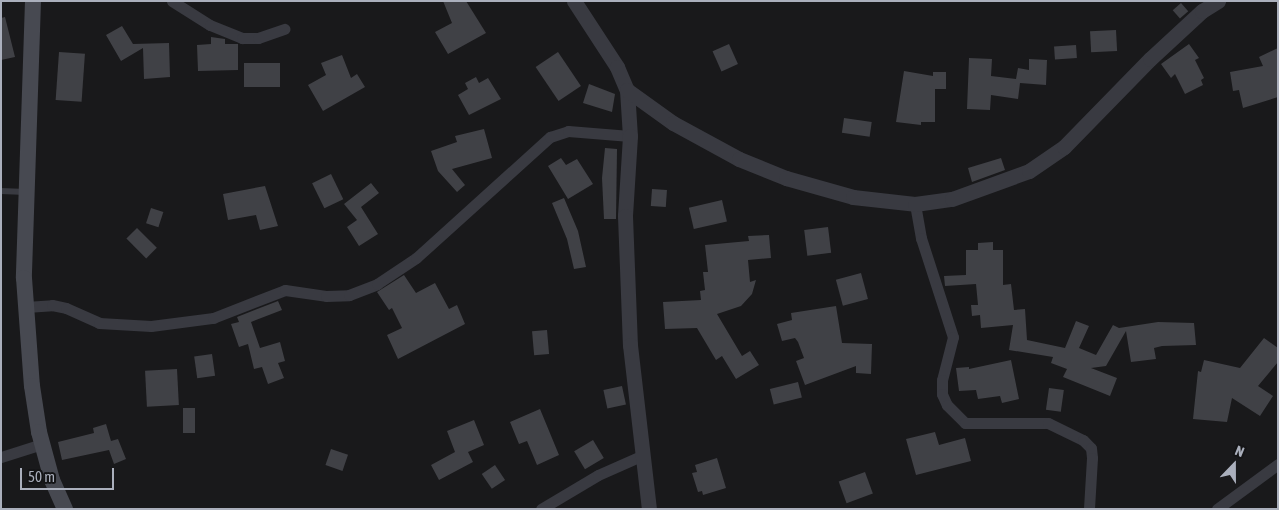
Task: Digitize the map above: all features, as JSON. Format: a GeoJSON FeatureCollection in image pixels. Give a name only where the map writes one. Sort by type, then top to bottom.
{"type":"FeatureCollection","features":[{"type":"Feature","properties":{"kind":"main road"},"geometry":{"type":"LineString","coordinates":[[33,1],[26,192],[26,307],[32,386],[42,444],[65,509]]}},
{"type":"Feature","properties":{"kind":"street"},"geometry":{"type":"LineString","coordinates":[[172,1],[210,24],[242,38],[258,38],[284,29]]}},
{"type":"Feature","properties":{"kind":"street"},"geometry":{"type":"LineString","coordinates":[[574,1],[617,67],[628,90],[630,136],[625,216],[630,345],[641,456],[649,509]]}},
{"type":"Feature","properties":{"kind":"street"},"geometry":{"type":"LineString","coordinates":[[628,90],[673,124],[738,160],[853,197],[915,204],[967,194],[1028,171],[1050,157],[1064,147],[1150,59],[1202,11],[1218,1]]}},
{"type":"Feature","properties":{"kind":"street"},"geometry":{"type":"LineString","coordinates":[[26,307],[52,305],[66,308],[99,323],[150,326],[213,318],[285,290],[326,296],[349,295],[377,284],[416,258],[550,137],[568,131],[630,136]]}},
{"type":"Feature","properties":{"kind":"street"},"geometry":{"type":"LineString","coordinates":[[915,204],[921,238],[953,337],[942,380],[942,394],[947,405],[965,423],[1048,423],[1083,440],[1091,448],[1092,458],[1089,509]]}},
{"type":"Feature","properties":{"kind":"street"},"geometry":{"type":"LineString","coordinates":[[1,457],[42,444]]}},
{"type":"Feature","properties":{"kind":"street"},"geometry":{"type":"LineString","coordinates":[[541,509],[598,475],[641,456]]}},
{"type":"Feature","properties":{"kind":"street"},"geometry":{"type":"LineString","coordinates":[[1216,509],[1278,464]]}},
{"type":"Feature","properties":{"kind":"lane"},"geometry":{"type":"LineString","coordinates":[[1,191],[26,192]]}},
{"type":"Feature","properties":{"kind":"building"},"geometry":{"type":"Polygon","coordinates":[[[443,1],[466,1],[486,33],[448,54],[435,32],[452,23],[443,1]]]}},
{"type":"Feature","properties":{"kind":"building"},"geometry":{"type":"Polygon","coordinates":[[[1181,3],[1188,11],[1180,19],[1173,10],[1181,3]]]}},
{"type":"Feature","properties":{"kind":"building"},"geometry":{"type":"Polygon","coordinates":[[[5,17],[15,57],[1,60],[1,18],[5,17]]]}},
{"type":"Feature","properties":{"kind":"building"},"geometry":{"type":"Polygon","coordinates":[[[122,26],[133,44],[169,43],[170,77],[144,79],[143,48],[121,61],[106,35],[122,26]]]}},
{"type":"Feature","properties":{"kind":"building"},"geometry":{"type":"Polygon","coordinates":[[[1116,30],[1117,51],[1091,52],[1090,31],[1116,30]]]}},
{"type":"Feature","properties":{"kind":"building"},"geometry":{"type":"Polygon","coordinates":[[[211,37],[225,39],[225,44],[238,44],[238,70],[198,71],[197,45],[211,44],[211,37]]]}},
{"type":"Feature","properties":{"kind":"building"},"geometry":{"type":"Polygon","coordinates":[[[729,44],[738,64],[722,71],[713,51],[729,44]]]}},
{"type":"Feature","properties":{"kind":"building"},"geometry":{"type":"Polygon","coordinates":[[[1189,44],[1199,58],[1195,60],[1204,78],[1201,80],[1203,85],[1185,94],[1175,74],[1171,78],[1161,64],[1189,44]]]}},
{"type":"Feature","properties":{"kind":"building"},"geometry":{"type":"Polygon","coordinates":[[[1076,45],[1077,58],[1055,60],[1054,47],[1076,45]]]}},
{"type":"Feature","properties":{"kind":"building"},"geometry":{"type":"Polygon","coordinates":[[[1278,48],[1278,97],[1243,108],[1239,90],[1233,91],[1230,72],[1263,66],[1259,57],[1278,48]]]}},
{"type":"Feature","properties":{"kind":"building"},"geometry":{"type":"Polygon","coordinates":[[[59,52],[85,54],[82,102],[56,100],[59,52]]]}},
{"type":"Feature","properties":{"kind":"building"},"geometry":{"type":"Polygon","coordinates":[[[558,52],[581,86],[559,101],[536,67],[558,52]]]}},
{"type":"Feature","properties":{"kind":"building"},"geometry":{"type":"Polygon","coordinates":[[[342,55],[351,78],[357,74],[365,87],[323,111],[308,85],[326,75],[321,63],[342,55]]]}},
{"type":"Feature","properties":{"kind":"building"},"geometry":{"type":"Polygon","coordinates":[[[969,58],[992,59],[991,76],[1016,79],[1018,68],[1029,70],[1029,59],[1047,60],[1046,85],[1020,83],[1018,99],[991,95],[990,110],[967,109],[969,58]]]}},
{"type":"Feature","properties":{"kind":"building"},"geometry":{"type":"Polygon","coordinates":[[[244,63],[280,63],[280,87],[244,87],[244,63]]]}},
{"type":"Feature","properties":{"kind":"building"},"geometry":{"type":"Polygon","coordinates":[[[904,71],[933,76],[933,72],[946,72],[946,89],[935,89],[935,122],[921,122],[921,125],[896,122],[904,71]]]}},
{"type":"Feature","properties":{"kind":"building"},"geometry":{"type":"Polygon","coordinates":[[[476,77],[479,83],[488,78],[501,99],[469,115],[458,95],[468,89],[465,83],[476,77]]]}},
{"type":"Feature","properties":{"kind":"building"},"geometry":{"type":"Polygon","coordinates":[[[589,84],[615,94],[612,112],[583,103],[589,84]]]}},
{"type":"Feature","properties":{"kind":"building"},"geometry":{"type":"Polygon","coordinates":[[[844,118],[872,122],[870,137],[842,133],[844,118]]]}},
{"type":"Feature","properties":{"kind":"building"},"geometry":{"type":"Polygon","coordinates":[[[484,129],[492,158],[452,169],[465,185],[457,192],[438,171],[431,151],[457,142],[455,136],[484,129]]]}},
{"type":"Feature","properties":{"kind":"building"},"geometry":{"type":"Polygon","coordinates":[[[605,148],[617,149],[616,219],[604,219],[602,178],[605,148]]]}},
{"type":"Feature","properties":{"kind":"building"},"geometry":{"type":"Polygon","coordinates":[[[561,158],[566,165],[577,159],[593,184],[568,199],[548,166],[561,158]]]}},
{"type":"Feature","properties":{"kind":"building"},"geometry":{"type":"Polygon","coordinates":[[[1001,158],[1005,170],[972,182],[968,168],[1001,158]]]}},
{"type":"Feature","properties":{"kind":"building"},"geometry":{"type":"Polygon","coordinates":[[[331,174],[343,199],[324,208],[312,183],[331,174]]]}},
{"type":"Feature","properties":{"kind":"building"},"geometry":{"type":"Polygon","coordinates":[[[371,183],[379,193],[361,207],[378,234],[359,246],[347,227],[357,220],[344,204],[371,183]]]}},
{"type":"Feature","properties":{"kind":"building"},"geometry":{"type":"Polygon","coordinates":[[[265,186],[278,226],[260,230],[256,215],[228,220],[223,194],[265,186]]]}},
{"type":"Feature","properties":{"kind":"building"},"geometry":{"type":"Polygon","coordinates":[[[652,189],[667,190],[666,207],[651,206],[652,189]]]}},
{"type":"Feature","properties":{"kind":"building"},"geometry":{"type":"Polygon","coordinates":[[[564,198],[578,231],[586,267],[574,269],[567,239],[552,203],[564,198]]]}},
{"type":"Feature","properties":{"kind":"building"},"geometry":{"type":"Polygon","coordinates":[[[722,200],[727,221],[694,229],[689,208],[722,200]]]}},
{"type":"Feature","properties":{"kind":"building"},"geometry":{"type":"Polygon","coordinates":[[[151,208],[163,212],[158,227],[146,223],[151,208]]]}},
{"type":"Feature","properties":{"kind":"building"},"geometry":{"type":"Polygon","coordinates":[[[828,227],[831,253],[807,256],[804,230],[828,227]]]}},
{"type":"Feature","properties":{"kind":"building"},"geometry":{"type":"Polygon","coordinates":[[[137,228],[157,248],[146,258],[126,239],[137,228]]]}},
{"type":"Feature","properties":{"kind":"building"},"geometry":{"type":"Polygon","coordinates":[[[769,235],[771,258],[748,260],[750,282],[756,280],[752,294],[741,306],[717,314],[742,356],[750,351],[759,365],[736,379],[722,356],[716,360],[697,328],[665,329],[663,302],[701,300],[700,291],[705,290],[703,272],[708,272],[705,245],[749,241],[748,236],[769,235]]]}},
{"type":"Feature","properties":{"kind":"building"},"geometry":{"type":"Polygon","coordinates":[[[993,242],[993,250],[1003,250],[1003,285],[1011,284],[1014,310],[1025,309],[1027,340],[1065,348],[1076,321],[1089,326],[1079,348],[1096,355],[1113,325],[1119,328],[1158,322],[1194,323],[1196,345],[1154,348],[1156,359],[1131,362],[1126,331],[1106,366],[1091,368],[1117,378],[1110,396],[1063,377],[1067,369],[1051,363],[1053,357],[1009,350],[1013,325],[981,328],[980,315],[972,316],[971,305],[978,305],[976,284],[945,286],[944,276],[966,275],[966,250],[978,250],[978,243],[993,242]]]}},
{"type":"Feature","properties":{"kind":"building"},"geometry":{"type":"Polygon","coordinates":[[[861,273],[868,299],[843,306],[836,280],[861,273]]]}},
{"type":"Feature","properties":{"kind":"building"},"geometry":{"type":"Polygon","coordinates":[[[404,275],[416,293],[435,283],[449,309],[457,305],[465,324],[398,359],[387,335],[402,328],[392,308],[389,310],[377,292],[404,275]]]}},
{"type":"Feature","properties":{"kind":"building"},"geometry":{"type":"Polygon","coordinates":[[[278,301],[282,310],[251,322],[260,348],[280,342],[285,361],[278,363],[284,378],[268,384],[262,367],[254,369],[248,344],[239,347],[231,324],[239,322],[237,317],[278,301]]]}},
{"type":"Feature","properties":{"kind":"building"},"geometry":{"type":"Polygon","coordinates":[[[836,306],[842,343],[872,344],[871,374],[856,373],[856,366],[805,385],[796,361],[804,358],[798,342],[795,338],[782,341],[777,324],[792,320],[791,313],[836,306]]]}},
{"type":"Feature","properties":{"kind":"building"},"geometry":{"type":"Polygon","coordinates":[[[547,330],[549,354],[534,355],[532,331],[547,330]]]}},
{"type":"Feature","properties":{"kind":"building"},"geometry":{"type":"Polygon","coordinates":[[[1264,338],[1278,348],[1278,362],[1258,386],[1273,396],[1260,416],[1232,398],[1227,422],[1193,419],[1198,371],[1201,372],[1204,360],[1240,368],[1264,338]]]}},
{"type":"Feature","properties":{"kind":"building"},"geometry":{"type":"Polygon","coordinates":[[[212,354],[215,376],[197,378],[194,357],[212,354]]]}},
{"type":"Feature","properties":{"kind":"building"},"geometry":{"type":"Polygon","coordinates":[[[1011,360],[1019,399],[1002,403],[1000,396],[978,399],[976,390],[959,391],[956,368],[969,367],[969,369],[1011,360]]]}},
{"type":"Feature","properties":{"kind":"building"},"geometry":{"type":"Polygon","coordinates":[[[177,369],[179,405],[147,407],[145,371],[177,369]]]}},
{"type":"Feature","properties":{"kind":"building"},"geometry":{"type":"Polygon","coordinates":[[[798,382],[802,398],[774,405],[770,389],[798,382]]]}},
{"type":"Feature","properties":{"kind":"building"},"geometry":{"type":"Polygon","coordinates":[[[622,386],[626,405],[607,409],[603,390],[622,386]]]}},
{"type":"Feature","properties":{"kind":"building"},"geometry":{"type":"Polygon","coordinates":[[[1049,388],[1064,390],[1061,412],[1046,410],[1049,388]]]}},
{"type":"Feature","properties":{"kind":"building"},"geometry":{"type":"Polygon","coordinates":[[[183,408],[195,408],[195,433],[183,433],[183,408]]]}},
{"type":"Feature","properties":{"kind":"building"},"geometry":{"type":"Polygon","coordinates":[[[540,409],[559,455],[537,465],[527,441],[519,444],[510,422],[540,409]]]}},
{"type":"Feature","properties":{"kind":"building"},"geometry":{"type":"Polygon","coordinates":[[[474,420],[484,445],[468,452],[473,462],[439,480],[431,465],[455,452],[447,431],[474,420]]]}},
{"type":"Feature","properties":{"kind":"building"},"geometry":{"type":"Polygon","coordinates":[[[106,424],[111,441],[118,439],[126,459],[114,464],[109,450],[62,460],[58,442],[94,433],[93,428],[106,424]]]}},
{"type":"Feature","properties":{"kind":"building"},"geometry":{"type":"Polygon","coordinates":[[[935,432],[939,445],[965,438],[971,461],[916,475],[906,439],[935,432]]]}},
{"type":"Feature","properties":{"kind":"building"},"geometry":{"type":"Polygon","coordinates":[[[593,440],[604,458],[585,469],[574,451],[593,440]]]}},
{"type":"Feature","properties":{"kind":"building"},"geometry":{"type":"Polygon","coordinates":[[[331,449],[348,455],[342,471],[325,465],[331,449]]]}},
{"type":"Feature","properties":{"kind":"building"},"geometry":{"type":"Polygon","coordinates":[[[717,458],[726,488],[703,495],[702,491],[698,492],[692,473],[697,472],[695,465],[717,458]]]}},
{"type":"Feature","properties":{"kind":"building"},"geometry":{"type":"Polygon","coordinates":[[[495,465],[505,480],[492,489],[482,474],[495,465]]]}},
{"type":"Feature","properties":{"kind":"building"},"geometry":{"type":"Polygon","coordinates":[[[865,472],[873,494],[847,503],[839,482],[865,472]]]}}]}
